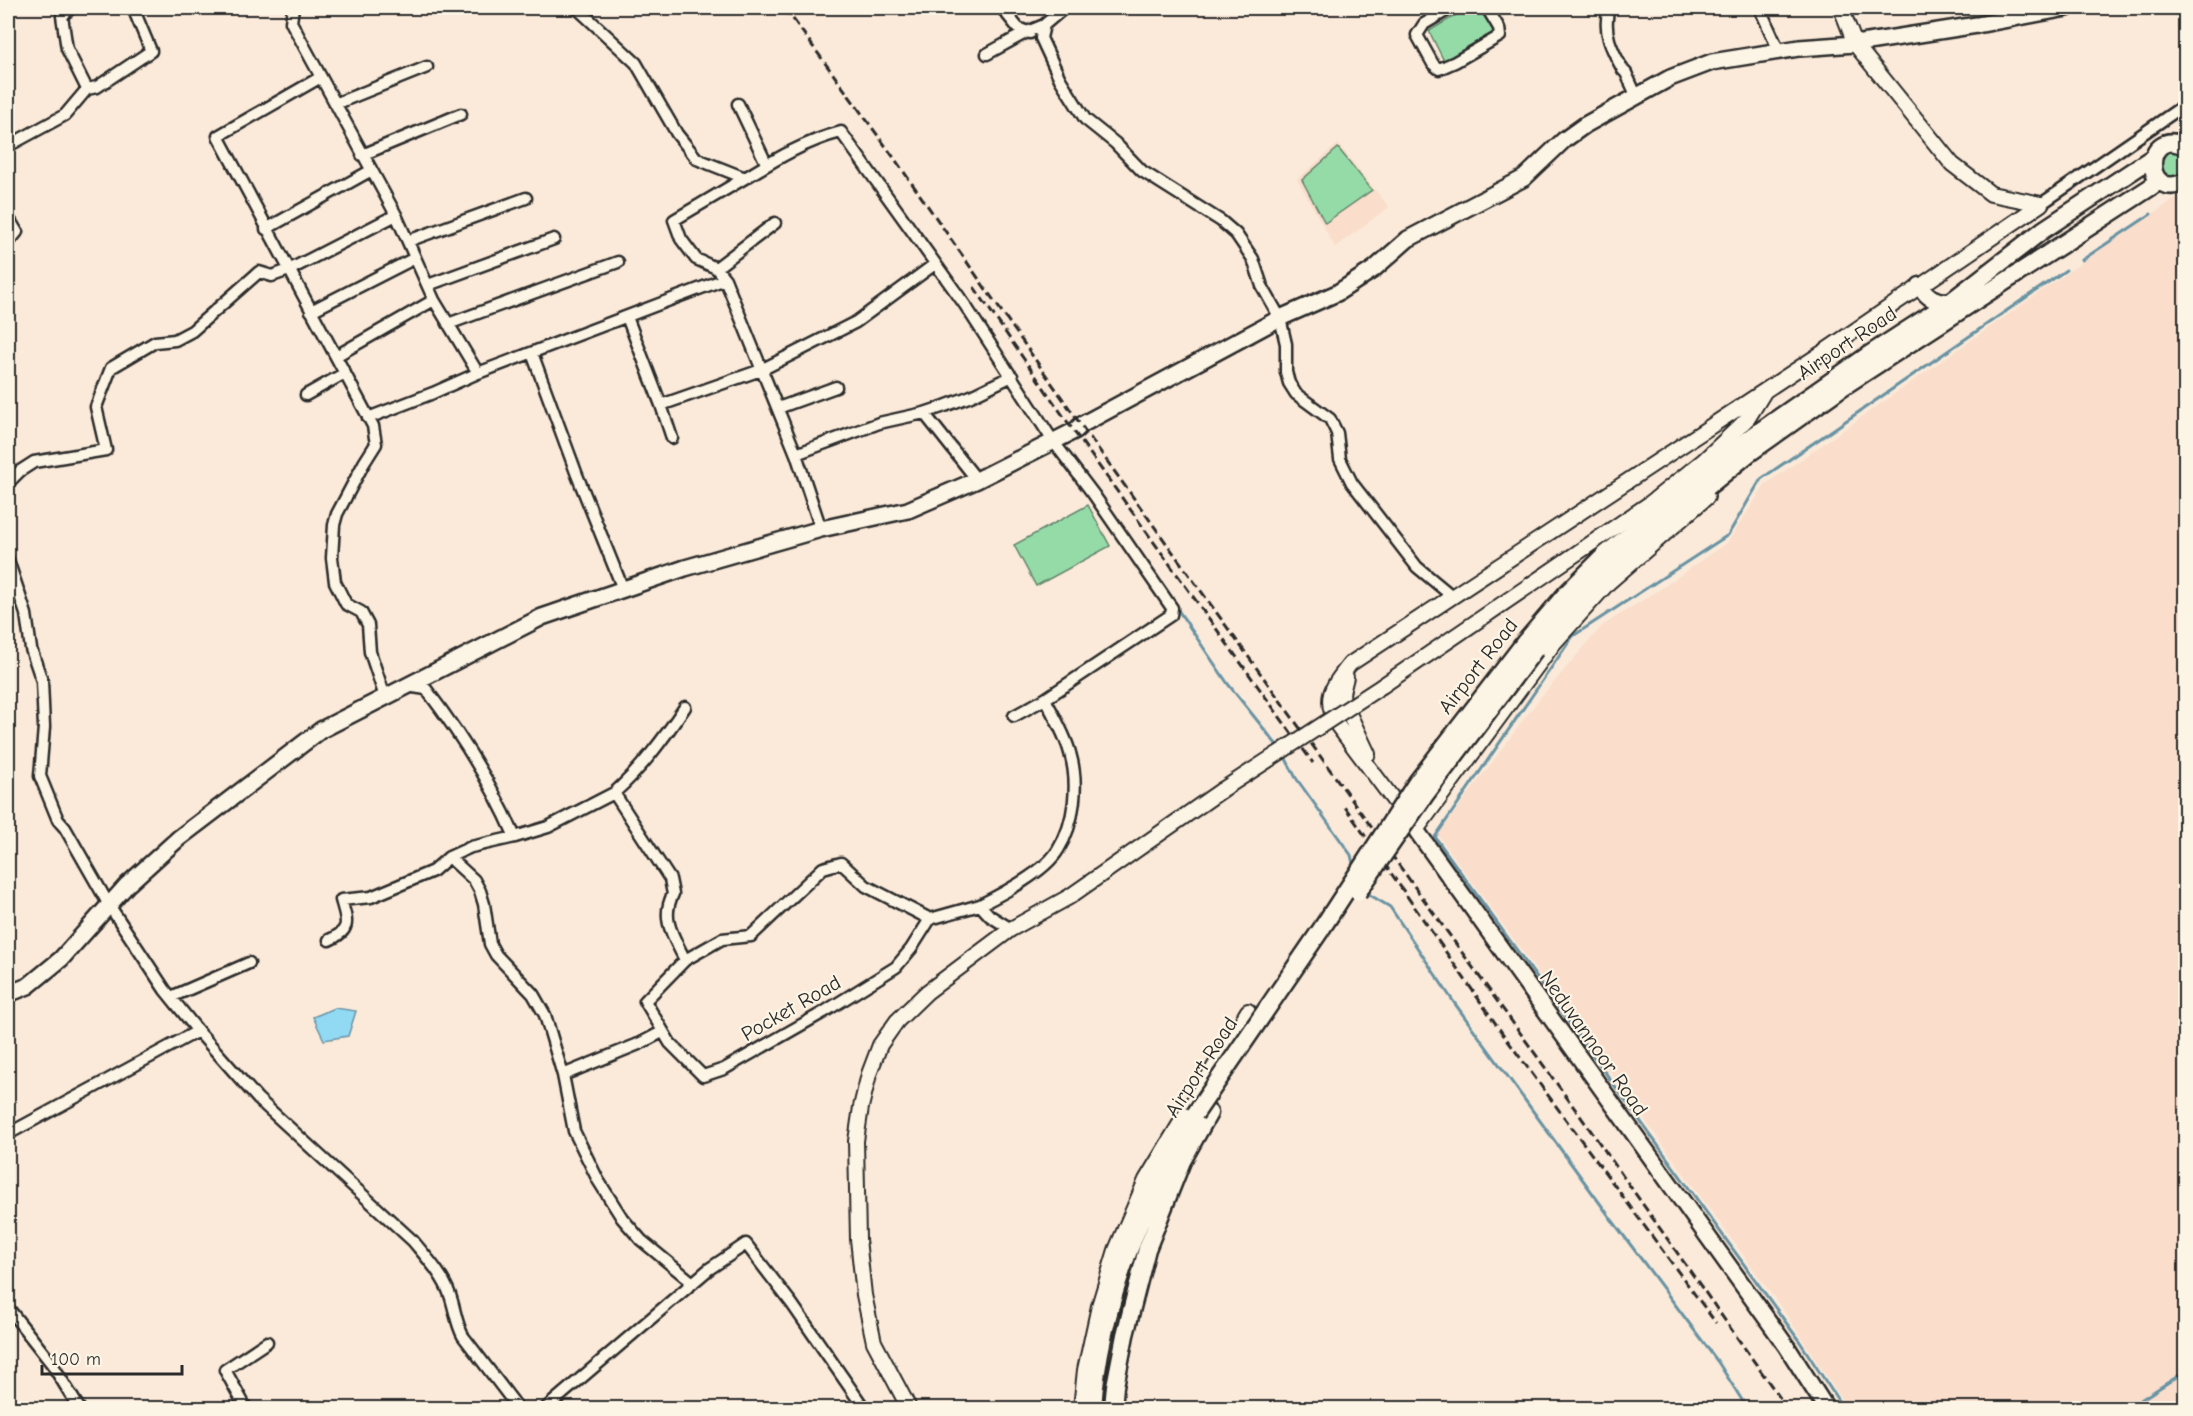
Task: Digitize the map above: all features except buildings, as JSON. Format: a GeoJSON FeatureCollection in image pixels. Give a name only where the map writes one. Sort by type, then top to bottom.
{"type":"FeatureCollection","features":[{"type":"Feature","properties":{"kind":"main road"},"geometry":{"type":"LineString","coordinates":[[8,994],[28,986],[62,959],[109,905],[179,838],[321,730],[542,617],[685,568],[821,529],[908,510],[977,480],[1280,318],[1337,293],[1374,268],[1408,239],[1524,178],[1564,140],[1636,95],[1670,78],[1712,62],[1779,51],[1855,44],[2067,8]]}},
{"type":"Feature","properties":{"kind":"main road","name":"Airport Road"},"geometry":{"type":"LineString","coordinates":[[1093,1408],[1094,1386],[1104,1335],[1128,1251],[1171,1156],[1425,795],[1536,648],[1576,602],[1619,559],[1740,445],[1835,377],[1950,302],[2043,230],[2152,158],[2160,147],[2171,142],[2183,142]]}},
{"type":"Feature","properties":{"kind":"main road"},"geometry":{"type":"LineString","coordinates":[[2152,158],[2152,170],[2160,181],[2172,185],[2186,181]]}},
{"type":"Feature","properties":{"kind":"main road","name":"Airport Road"},"geometry":{"type":"LineString","coordinates":[[1700,485],[1878,364],[2160,181]]}},
{"type":"Feature","properties":{"kind":"main road"},"geometry":{"type":"LineString","coordinates":[[1920,286],[1935,301],[1950,302]]}},
{"type":"Feature","properties":{"kind":"main road","name":"Neduvannoor Road"},"geometry":{"type":"LineString","coordinates":[[1416,830],[1787,1347],[1826,1408]]}},
{"type":"Feature","properties":{"kind":"main road","name":"Airport Road"},"geometry":{"type":"LineString","coordinates":[[1113,1408],[1125,1335],[1147,1249],[1202,1114]]}},
{"type":"Feature","properties":{"kind":"street"},"geometry":{"type":"LineString","coordinates":[[71,8],[62,16],[67,49],[87,89]]}},
{"type":"Feature","properties":{"kind":"street"},"geometry":{"type":"LineString","coordinates":[[8,146],[65,115],[87,89],[97,87],[151,51],[133,8]]}},
{"type":"Feature","properties":{"kind":"street"},"geometry":{"type":"LineString","coordinates":[[293,8],[291,22],[370,171],[396,215],[434,300],[478,373]]}},
{"type":"Feature","properties":{"kind":"street"},"geometry":{"type":"LineString","coordinates":[[577,8],[636,63],[677,134],[698,159],[745,178]]}},
{"type":"Feature","properties":{"kind":"street"},"geometry":{"type":"LineString","coordinates":[[1002,8],[1018,28],[1041,38]]}},
{"type":"Feature","properties":{"kind":"street"},"geometry":{"type":"LineString","coordinates":[[987,54],[1044,25],[1064,8]]}},
{"type":"Feature","properties":{"kind":"street"},"geometry":{"type":"LineString","coordinates":[[1451,8],[1424,24],[1417,35],[1433,64],[1439,69],[1500,36],[1499,28],[1487,8]]}},
{"type":"Feature","properties":{"kind":"street"},"geometry":{"type":"LineString","coordinates":[[1608,8],[1606,26],[1608,41],[1636,95]]}},
{"type":"Feature","properties":{"kind":"street"},"geometry":{"type":"LineString","coordinates":[[1614,8],[1611,20],[1612,34],[1628,69],[1626,73]]}},
{"type":"Feature","properties":{"kind":"street"},"geometry":{"type":"LineString","coordinates":[[1764,8],[1761,11],[1779,51]]}},
{"type":"Feature","properties":{"kind":"street"},"geometry":{"type":"LineString","coordinates":[[1841,8],[1855,44],[1952,164],[1991,194],[2041,204]]}},
{"type":"Feature","properties":{"kind":"street"},"geometry":{"type":"LineString","coordinates":[[1044,25],[1041,38],[1060,79],[1085,119],[1115,142],[1142,171],[1221,221],[1236,234],[1253,259],[1262,286],[1280,318],[1286,344],[1286,372],[1289,383],[1296,394],[1334,424],[1340,459],[1346,473],[1418,567],[1452,596]]}},
{"type":"Feature","properties":{"kind":"street"},"geometry":{"type":"LineString","coordinates":[[335,104],[427,67]]}},
{"type":"Feature","properties":{"kind":"street"},"geometry":{"type":"LineString","coordinates":[[321,77],[218,136],[373,426],[376,444],[337,514],[332,558],[335,582],[346,604],[361,612],[368,625],[370,652],[385,697]]}},
{"type":"Feature","properties":{"kind":"street"},"geometry":{"type":"LineString","coordinates":[[738,104],[767,165]]}},
{"type":"Feature","properties":{"kind":"street"},"geometry":{"type":"LineString","coordinates":[[1425,816],[1391,784],[1360,747],[1342,693],[1350,664],[1822,353],[2186,104]]}},
{"type":"Feature","properties":{"kind":"street"},"geometry":{"type":"LineString","coordinates":[[362,155],[462,114]]}},
{"type":"Feature","properties":{"kind":"street"},"geometry":{"type":"LineString","coordinates":[[821,529],[778,408],[724,279],[716,268],[696,259],[681,238],[674,220],[819,137],[841,132],[1012,375],[1053,441],[1094,495],[1172,608],[1171,615],[1045,699],[1014,716]]}},
{"type":"Feature","properties":{"kind":"street"},"geometry":{"type":"LineString","coordinates":[[266,229],[370,171]]}},
{"type":"Feature","properties":{"kind":"street"},"geometry":{"type":"LineString","coordinates":[[408,241],[526,198]]}},
{"type":"Feature","properties":{"kind":"street"},"geometry":{"type":"LineString","coordinates":[[8,483],[34,462],[106,450],[96,407],[111,368],[155,342],[175,340],[192,331],[259,272],[273,276],[289,270],[396,215]]}},
{"type":"Feature","properties":{"kind":"street"},"geometry":{"type":"LineString","coordinates":[[8,217],[17,232],[8,243]]}},
{"type":"Feature","properties":{"kind":"street"},"geometry":{"type":"LineString","coordinates":[[716,268],[775,223]]}},
{"type":"Feature","properties":{"kind":"street"},"geometry":{"type":"LineString","coordinates":[[428,285],[554,238]]}},
{"type":"Feature","properties":{"kind":"street"},"geometry":{"type":"LineString","coordinates":[[311,311],[416,258]]}},
{"type":"Feature","properties":{"kind":"street"},"geometry":{"type":"LineString","coordinates":[[448,324],[618,262]]}},
{"type":"Feature","properties":{"kind":"street"},"geometry":{"type":"LineString","coordinates":[[661,405],[761,370],[856,322],[935,264]]}},
{"type":"Feature","properties":{"kind":"street"},"geometry":{"type":"LineString","coordinates":[[368,418],[434,393],[478,373],[724,279]]}},
{"type":"Feature","properties":{"kind":"street"},"geometry":{"type":"LineString","coordinates":[[336,356],[434,300]]}},
{"type":"Feature","properties":{"kind":"street"},"geometry":{"type":"LineString","coordinates":[[627,316],[672,438]]}},
{"type":"Feature","properties":{"kind":"street"},"geometry":{"type":"LineString","coordinates":[[532,353],[577,476],[623,589]]}},
{"type":"Feature","properties":{"kind":"street"},"geometry":{"type":"LineString","coordinates":[[306,395],[345,373]]}},
{"type":"Feature","properties":{"kind":"street"},"geometry":{"type":"LineString","coordinates":[[795,454],[879,423],[924,413],[970,396],[1012,375]]}},
{"type":"Feature","properties":{"kind":"street"},"geometry":{"type":"LineString","coordinates":[[778,408],[836,387]]}},
{"type":"Feature","properties":{"kind":"street"},"geometry":{"type":"LineString","coordinates":[[909,1408],[874,1341],[864,1295],[858,1239],[856,1141],[861,1107],[869,1074],[880,1045],[897,1021],[927,992],[1011,929],[1069,897],[1222,790],[1382,686],[1649,504],[1703,461],[1739,427],[1748,418],[1767,388]]}},
{"type":"Feature","properties":{"kind":"street"},"geometry":{"type":"LineString","coordinates":[[924,413],[977,480]]}},
{"type":"Feature","properties":{"kind":"street"},"geometry":{"type":"LineString","coordinates":[[1416,830],[1554,643],[1608,583],[1776,434]]}},
{"type":"Feature","properties":{"kind":"street"},"geometry":{"type":"LineString","coordinates":[[8,560],[26,614],[31,649],[42,681],[44,727],[40,776],[58,820],[109,905],[171,997],[258,1099],[413,1241],[434,1266],[450,1296],[463,1336],[518,1408]]}},
{"type":"Feature","properties":{"kind":"street","name":"Neduvannoor Road"},"geometry":{"type":"LineString","coordinates":[[1350,664],[1338,679],[1329,702],[1329,709],[1338,726],[1360,747],[1416,830]]}},
{"type":"Feature","properties":{"kind":"street"},"geometry":{"type":"LineString","coordinates":[[407,686],[426,689],[453,725],[502,807],[515,837]]}},
{"type":"Feature","properties":{"kind":"street"},"geometry":{"type":"LineString","coordinates":[[614,793],[670,879],[673,894],[667,906],[668,925],[685,960],[722,939],[751,936],[823,868],[841,863],[866,886],[930,919],[980,905],[1005,893],[1058,852],[1071,823],[1075,790],[1070,754],[1045,699]]}},
{"type":"Feature","properties":{"kind":"street"},"geometry":{"type":"LineString","coordinates":[[329,940],[344,932],[346,927],[341,900],[371,897],[433,871],[449,857],[471,847],[548,827],[614,793],[657,747],[685,707]]}},
{"type":"Feature","properties":{"kind":"street"},"geometry":{"type":"LineString","coordinates":[[449,857],[474,880],[480,891],[490,944],[496,955],[533,994],[545,1015],[563,1075],[574,1131],[598,1180],[622,1218],[641,1240],[693,1283]]}},
{"type":"Feature","properties":{"kind":"street"},"geometry":{"type":"LineString","coordinates":[[980,905],[990,916],[1011,929]]}},
{"type":"Feature","properties":{"kind":"street","name":"Pocket Road"},"geometry":{"type":"LineString","coordinates":[[685,960],[645,1001],[662,1032],[703,1076],[724,1069],[854,994],[896,967],[911,949],[930,919]]}},
{"type":"Feature","properties":{"kind":"street"},"geometry":{"type":"LineString","coordinates":[[171,997],[249,963]]}},
{"type":"Feature","properties":{"kind":"street"},"geometry":{"type":"LineString","coordinates":[[1081,1408],[1085,1370],[1116,1250],[1146,1180],[1248,1011]]}},
{"type":"Feature","properties":{"kind":"street"},"geometry":{"type":"LineString","coordinates":[[8,1134],[198,1031]]}},
{"type":"Feature","properties":{"kind":"street"},"geometry":{"type":"LineString","coordinates":[[563,1075],[662,1032]]}},
{"type":"Feature","properties":{"kind":"street"},"geometry":{"type":"LineString","coordinates":[[546,1408],[693,1283],[746,1244],[792,1304],[864,1408]]}},
{"type":"Feature","properties":{"kind":"street"},"geometry":{"type":"LineString","coordinates":[[8,1308],[52,1364],[79,1408]]}},
{"type":"Feature","properties":{"kind":"street"},"geometry":{"type":"LineString","coordinates":[[246,1408],[225,1370],[267,1342]]}},
{"type":"Feature","properties":{"kind":"shaded area"},"geometry":{"type":"Polygon","coordinates":[[[1338,144],[1389,207],[1335,247],[1297,179],[1338,144]]]}},
{"type":"Feature","properties":{"kind":"shaded area"},"geometry":{"type":"Polygon","coordinates":[[[2185,192],[2185,1408],[1847,1408],[1786,1314],[1438,835],[1537,702],[1602,626],[1727,543],[1766,484],[2185,192]]]}},
{"type":"Feature","properties":{"kind":"green space"},"geometry":{"type":"Polygon","coordinates":[[[1468,8],[1479,8],[1495,33],[1444,61],[1429,31],[1468,8]]]}},
{"type":"Feature","properties":{"kind":"green space"},"geometry":{"type":"Polygon","coordinates":[[[1338,148],[1372,190],[1325,223],[1302,180],[1338,148]]]}},
{"type":"Feature","properties":{"kind":"green space"},"geometry":{"type":"Polygon","coordinates":[[[2169,149],[2185,155],[2185,172],[2178,178],[2165,176],[2159,159],[2169,149]]]}},
{"type":"Feature","properties":{"kind":"green space"},"geometry":{"type":"Polygon","coordinates":[[[1088,505],[1110,546],[1036,586],[1014,545],[1088,505]]]}},
{"type":"Feature","properties":{"kind":"water"},"geometry":{"type":"Polygon","coordinates":[[[335,1008],[356,1011],[348,1036],[324,1040],[313,1017],[335,1008]]]}},
{"type":"Feature","properties":{"kind":"waterway"},"geometry":{"type":"LineString","coordinates":[[2082,260],[2151,214]]}},
{"type":"Feature","properties":{"kind":"waterway"},"geometry":{"type":"LineString","coordinates":[[1843,1408],[1800,1342],[1435,837],[1573,636],[1728,535],[1761,479],[2066,270]]}},
{"type":"Feature","properties":{"kind":"waterway"},"geometry":{"type":"LineString","coordinates":[[1176,607],[1228,684],[1280,749]]}},
{"type":"Feature","properties":{"kind":"waterway"},"geometry":{"type":"LineString","coordinates":[[1284,755],[1296,778],[1351,855],[1354,868]]}},
{"type":"Feature","properties":{"kind":"waterway"},"geometry":{"type":"LineString","coordinates":[[1367,889],[1370,895],[1390,907],[1453,1001],[1718,1362],[1747,1408]]}},
{"type":"Feature","properties":{"kind":"waterway"},"geometry":{"type":"LineString","coordinates":[[2128,1408],[2186,1371]]}},
{"type":"Feature","properties":{"kind":"railway"},"geometry":{"type":"LineString","coordinates":[[785,8],[892,155],[1081,425],[1591,1131],[1787,1408]]}},
{"type":"Feature","properties":{"kind":"railway"},"geometry":{"type":"LineString","coordinates":[[974,287],[1073,430],[1313,763]]}},
{"type":"Feature","properties":{"kind":"railway"},"geometry":{"type":"LineString","coordinates":[[1345,807],[1505,1037],[1716,1323]]}}]}
